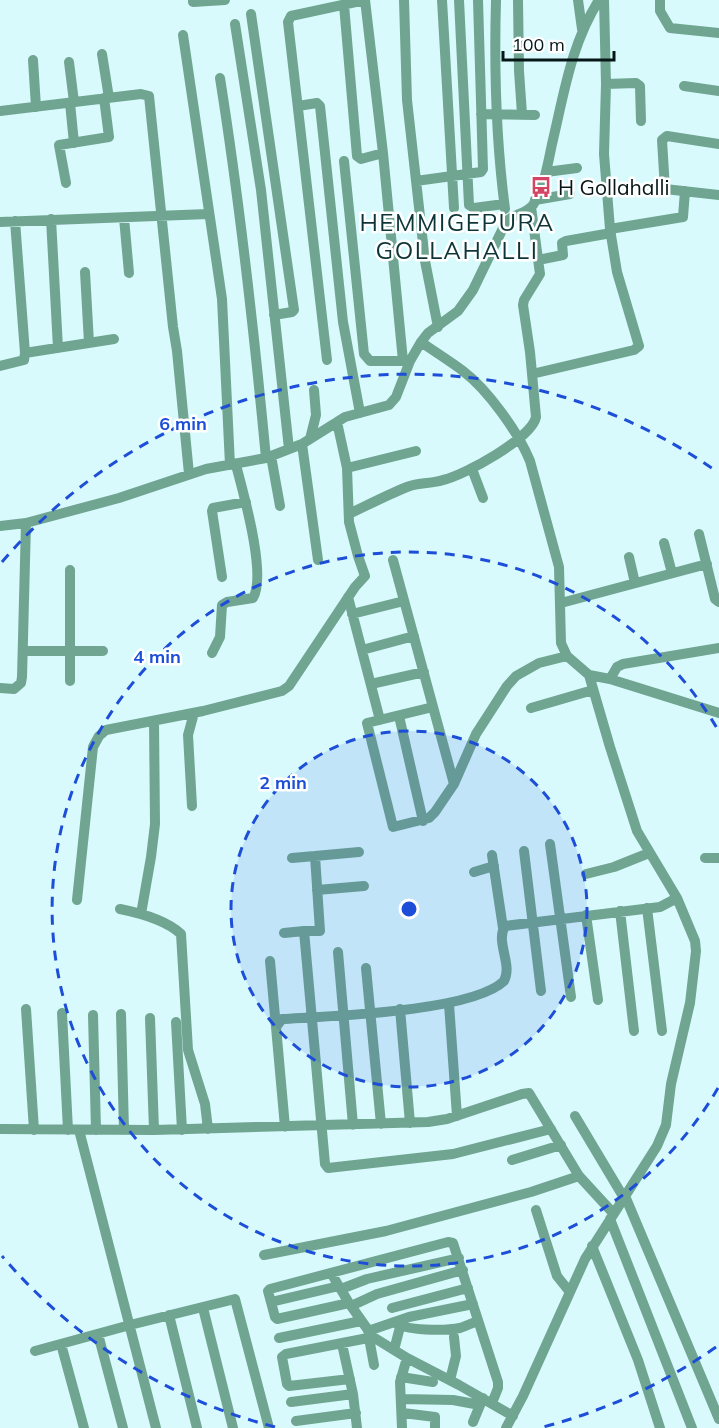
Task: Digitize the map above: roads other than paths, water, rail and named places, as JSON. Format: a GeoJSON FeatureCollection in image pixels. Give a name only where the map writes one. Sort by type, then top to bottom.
{"type":"FeatureCollection","features":[{"type":"Feature","properties":{"kind":"street"},"geometry":{"type":"LineString","coordinates":[[193,0],[193,2],[225,0]]}},
{"type":"Feature","properties":{"kind":"street"},"geometry":{"type":"LineString","coordinates":[[327,360],[289,18],[365,0],[406,361]]}},
{"type":"Feature","properties":{"kind":"street"},"geometry":{"type":"LineString","coordinates":[[404,0],[406,100],[424,261],[438,327]]}},
{"type":"Feature","properties":{"kind":"street"},"geometry":{"type":"LineString","coordinates":[[442,0],[454,208]]}},
{"type":"Feature","properties":{"kind":"street"},"geometry":{"type":"LineString","coordinates":[[459,0],[469,207],[504,204]]}},
{"type":"Feature","properties":{"kind":"street"},"geometry":{"type":"LineString","coordinates":[[416,181],[468,175],[481,172],[483,169],[478,0]]}},
{"type":"Feature","properties":{"kind":"street"},"geometry":{"type":"LineString","coordinates":[[496,0],[495,65],[506,222]]}},
{"type":"Feature","properties":{"kind":"street"},"geometry":{"type":"LineString","coordinates":[[518,0],[522,114]]}},
{"type":"Feature","properties":{"kind":"street"},"geometry":{"type":"LineString","coordinates":[[578,0],[582,29]]}},
{"type":"Feature","properties":{"kind":"street"},"geometry":{"type":"LineString","coordinates":[[349,514],[409,486],[444,480],[472,469],[520,438],[536,420],[523,302],[539,276],[533,204],[546,172],[571,63],[582,29],[602,0]]}},
{"type":"Feature","properties":{"kind":"street"},"geometry":{"type":"LineString","coordinates":[[532,374],[639,347],[632,315],[617,272],[611,231],[604,154],[606,84],[602,0]]}},
{"type":"Feature","properties":{"kind":"street"},"geometry":{"type":"LineString","coordinates":[[660,0],[660,11],[670,28],[719,33]]}},
{"type":"Feature","properties":{"kind":"street"},"geometry":{"type":"LineString","coordinates":[[344,5],[357,156],[361,159],[383,153]]}},
{"type":"Feature","properties":{"kind":"street"},"geometry":{"type":"LineString","coordinates":[[251,15],[294,310],[274,315]]}},
{"type":"Feature","properties":{"kind":"street"},"geometry":{"type":"LineString","coordinates":[[235,24],[261,190],[289,449]]}},
{"type":"Feature","properties":{"kind":"street"},"geometry":{"type":"LineString","coordinates":[[183,35],[222,299],[233,465],[254,534],[257,577],[253,598],[227,602],[222,605],[220,637],[212,653]]}},
{"type":"Feature","properties":{"kind":"street"},"geometry":{"type":"LineString","coordinates":[[66,183],[59,145],[110,136],[102,54]]}},
{"type":"Feature","properties":{"kind":"street"},"geometry":{"type":"LineString","coordinates":[[33,60],[36,107]]}},
{"type":"Feature","properties":{"kind":"street"},"geometry":{"type":"LineString","coordinates":[[69,62],[74,143]]}},
{"type":"Feature","properties":{"kind":"street"},"geometry":{"type":"LineString","coordinates":[[219,78],[236,177],[269,457],[280,506]]}},
{"type":"Feature","properties":{"kind":"street"},"geometry":{"type":"LineString","coordinates":[[606,84],[636,83],[640,86],[641,122]]}},
{"type":"Feature","properties":{"kind":"street"},"geometry":{"type":"LineString","coordinates":[[684,86],[719,91]]}},
{"type":"Feature","properties":{"kind":"street"},"geometry":{"type":"LineString","coordinates":[[0,111],[141,94],[149,96],[189,474]]}},
{"type":"Feature","properties":{"kind":"street"},"geometry":{"type":"LineString","coordinates":[[298,106],[317,103],[320,106],[343,322],[360,413]]}},
{"type":"Feature","properties":{"kind":"street"},"geometry":{"type":"LineString","coordinates":[[481,114],[535,115]]}},
{"type":"Feature","properties":{"kind":"street"},"geometry":{"type":"LineString","coordinates":[[481,127],[498,127]]}},
{"type":"Feature","properties":{"kind":"street"},"geometry":{"type":"LineString","coordinates":[[719,144],[664,137],[664,185],[667,190],[719,195]]}},
{"type":"Feature","properties":{"kind":"street"},"geometry":{"type":"LineString","coordinates":[[344,161],[364,354],[370,362],[406,361]]}},
{"type":"Feature","properties":{"kind":"street"},"geometry":{"type":"LineString","coordinates":[[546,172],[577,168]]}},
{"type":"Feature","properties":{"kind":"street"},"geometry":{"type":"LineString","coordinates":[[538,260],[563,255],[562,246],[566,241],[680,219],[684,213],[685,191]]}},
{"type":"Feature","properties":{"kind":"street"},"geometry":{"type":"LineString","coordinates":[[0,526],[26,523],[119,498],[189,474],[269,457],[306,442],[337,422],[360,413],[385,408],[393,401],[406,361],[421,342],[458,311],[473,290],[506,222],[533,204],[570,194]]}},
{"type":"Feature","properties":{"kind":"street"},"geometry":{"type":"LineString","coordinates":[[0,222],[208,214]]}},
{"type":"Feature","properties":{"kind":"street"},"geometry":{"type":"LineString","coordinates":[[124,218],[129,273]]}},
{"type":"Feature","properties":{"kind":"street"},"geometry":{"type":"LineString","coordinates":[[51,219],[58,348]]}},
{"type":"Feature","properties":{"kind":"street"},"geometry":{"type":"LineString","coordinates":[[0,366],[24,360],[25,353],[15,221]]}},
{"type":"Feature","properties":{"kind":"street"},"geometry":{"type":"LineString","coordinates":[[86,272],[90,343]]}},
{"type":"Feature","properties":{"kind":"street"},"geometry":{"type":"LineString","coordinates":[[25,353],[114,339]]}},
{"type":"Feature","properties":{"kind":"street"},"geometry":{"type":"LineString","coordinates":[[421,342],[465,372],[503,415],[520,438],[531,461],[559,567],[561,643],[567,656],[589,675],[610,679],[719,713]]}},
{"type":"Feature","properties":{"kind":"street"},"geometry":{"type":"LineString","coordinates":[[314,390],[316,415],[306,442],[318,560]]}},
{"type":"Feature","properties":{"kind":"street"},"geometry":{"type":"LineString","coordinates":[[76,900],[95,741],[106,730],[275,694],[289,686],[365,573],[357,556],[349,514],[347,468],[337,422]]}},
{"type":"Feature","properties":{"kind":"street"},"geometry":{"type":"LineString","coordinates":[[347,468],[416,451]]}},
{"type":"Feature","properties":{"kind":"street"},"geometry":{"type":"LineString","coordinates":[[472,469],[483,498]]}},
{"type":"Feature","properties":{"kind":"street"},"geometry":{"type":"LineString","coordinates":[[222,578],[212,511],[213,508],[246,502]]}},
{"type":"Feature","properties":{"kind":"street"},"geometry":{"type":"LineString","coordinates":[[0,688],[14,689],[21,683],[26,523]]}},
{"type":"Feature","properties":{"kind":"street"},"geometry":{"type":"LineString","coordinates":[[699,534],[715,599],[719,602]]}},
{"type":"Feature","properties":{"kind":"street"},"geometry":{"type":"LineString","coordinates":[[664,543],[672,573]]}},
{"type":"Feature","properties":{"kind":"street"},"geometry":{"type":"LineString","coordinates":[[628,557],[635,583]]}},
{"type":"Feature","properties":{"kind":"street"},"geometry":{"type":"LineString","coordinates":[[393,560],[454,784]]}},
{"type":"Feature","properties":{"kind":"street"},"geometry":{"type":"LineString","coordinates":[[561,603],[707,564]]}},
{"type":"Feature","properties":{"kind":"street"},"geometry":{"type":"LineString","coordinates":[[70,570],[70,681]]}},
{"type":"Feature","properties":{"kind":"street"},"geometry":{"type":"LineString","coordinates":[[348,597],[380,720]]}},
{"type":"Feature","properties":{"kind":"street"},"geometry":{"type":"LineString","coordinates":[[352,614],[404,601]]}},
{"type":"Feature","properties":{"kind":"street"},"geometry":{"type":"LineString","coordinates":[[362,650],[414,636]]}},
{"type":"Feature","properties":{"kind":"street"},"geometry":{"type":"LineString","coordinates":[[610,679],[620,665],[719,648]]}},
{"type":"Feature","properties":{"kind":"street"},"geometry":{"type":"LineString","coordinates":[[23,651],[103,651]]}},
{"type":"Feature","properties":{"kind":"street"},"geometry":{"type":"LineString","coordinates":[[433,707],[367,723],[393,827],[423,821],[435,812],[454,784],[476,734],[516,676],[539,663],[567,656]]}},
{"type":"Feature","properties":{"kind":"street"},"geometry":{"type":"LineString","coordinates":[[371,684],[424,672]]}},
{"type":"Feature","properties":{"kind":"street"},"geometry":{"type":"LineString","coordinates":[[506,1428],[592,1246],[657,1146],[666,1125],[671,1084],[690,1003],[696,946],[677,898],[642,842],[630,811],[589,675]]}},
{"type":"Feature","properties":{"kind":"street"},"geometry":{"type":"LineString","coordinates":[[531,708],[593,690]]}},
{"type":"Feature","properties":{"kind":"street"},"geometry":{"type":"LineString","coordinates":[[192,806],[188,735],[194,713]]}},
{"type":"Feature","properties":{"kind":"street"},"geometry":{"type":"LineString","coordinates":[[399,716],[423,821]]}},
{"type":"Feature","properties":{"kind":"street"},"geometry":{"type":"LineString","coordinates":[[141,914],[154,825],[154,721]]}},
{"type":"Feature","properties":{"kind":"street"},"geometry":{"type":"LineString","coordinates":[[550,844],[571,997]]}},
{"type":"Feature","properties":{"kind":"street"},"geometry":{"type":"LineString","coordinates":[[524,851],[541,991]]}},
{"type":"Feature","properties":{"kind":"street"},"geometry":{"type":"LineString","coordinates":[[292,858],[359,852]]}},
{"type":"Feature","properties":{"kind":"street"},"geometry":{"type":"LineString","coordinates":[[586,874],[615,867],[649,853]]}},
{"type":"Feature","properties":{"kind":"street"},"geometry":{"type":"LineString","coordinates":[[284,933],[321,931],[315,856]]}},
{"type":"Feature","properties":{"kind":"street"},"geometry":{"type":"LineString","coordinates":[[705,858],[719,858]]}},
{"type":"Feature","properties":{"kind":"street"},"geometry":{"type":"LineString","coordinates":[[276,1027],[282,1019],[449,1004],[477,995],[504,981],[507,971],[493,860],[474,872]]}},
{"type":"Feature","properties":{"kind":"street"},"geometry":{"type":"LineString","coordinates":[[317,890],[363,886]]}},
{"type":"Feature","properties":{"kind":"street"},"geometry":{"type":"LineString","coordinates":[[503,928],[507,925],[534,921],[660,907],[677,898]]}},
{"type":"Feature","properties":{"kind":"street"},"geometry":{"type":"LineString","coordinates":[[647,908],[662,1031]]}},
{"type":"Feature","properties":{"kind":"street"},"geometry":{"type":"LineString","coordinates":[[120,909],[141,914],[176,929],[181,934],[188,1050],[205,1104],[208,1129]]}},
{"type":"Feature","properties":{"kind":"street"},"geometry":{"type":"LineString","coordinates":[[620,911],[634,1031]]}},
{"type":"Feature","properties":{"kind":"street"},"geometry":{"type":"LineString","coordinates":[[586,915],[598,999]]}},
{"type":"Feature","properties":{"kind":"street"},"geometry":{"type":"LineString","coordinates":[[304,931],[325,1164],[330,1169],[468,1152],[551,1129]]}},
{"type":"Feature","properties":{"kind":"street"},"geometry":{"type":"LineString","coordinates":[[338,952],[353,1125]]}},
{"type":"Feature","properties":{"kind":"street"},"geometry":{"type":"LineString","coordinates":[[270,961],[285,1127]]}},
{"type":"Feature","properties":{"kind":"street"},"geometry":{"type":"LineString","coordinates":[[366,968],[381,1124]]}},
{"type":"Feature","properties":{"kind":"street"},"geometry":{"type":"LineString","coordinates":[[449,1004],[457,1116]]}},
{"type":"Feature","properties":{"kind":"street"},"geometry":{"type":"LineString","coordinates":[[27,1009],[34,1130]]}},
{"type":"Feature","properties":{"kind":"street"},"geometry":{"type":"LineString","coordinates":[[400,1009],[410,1123]]}},
{"type":"Feature","properties":{"kind":"street"},"geometry":{"type":"LineString","coordinates":[[62,1013],[73,1130],[130,1325],[156,1428]]}},
{"type":"Feature","properties":{"kind":"street"},"geometry":{"type":"LineString","coordinates":[[121,1014],[124,1130]]}},
{"type":"Feature","properties":{"kind":"street"},"geometry":{"type":"LineString","coordinates":[[93,1015],[96,1130]]}},
{"type":"Feature","properties":{"kind":"street"},"geometry":{"type":"LineString","coordinates":[[150,1018],[154,1130]]}},
{"type":"Feature","properties":{"kind":"street"},"geometry":{"type":"LineString","coordinates":[[176,1022],[182,1130]]}},
{"type":"Feature","properties":{"kind":"street"},"geometry":{"type":"LineString","coordinates":[[0,1129],[182,1130],[428,1122],[457,1116],[529,1093],[579,1176],[611,1216],[692,1428]]}},
{"type":"Feature","properties":{"kind":"street"},"geometry":{"type":"LineString","coordinates":[[575,1116],[624,1197],[719,1419]]}},
{"type":"Feature","properties":{"kind":"street"},"geometry":{"type":"LineString","coordinates":[[512,1160],[561,1145]]}},
{"type":"Feature","properties":{"kind":"street"},"geometry":{"type":"LineString","coordinates":[[264,1255],[386,1231],[531,1192],[579,1176]]}},
{"type":"Feature","properties":{"kind":"street"},"geometry":{"type":"LineString","coordinates":[[536,1210],[557,1276],[569,1291]]}},
{"type":"Feature","properties":{"kind":"street"},"geometry":{"type":"LineString","coordinates":[[463,1270],[377,1294],[350,1305],[278,1319],[275,1317],[270,1289],[448,1242],[454,1244],[463,1270],[498,1382],[498,1388],[485,1402],[473,1422]]}},
{"type":"Feature","properties":{"kind":"street"},"geometry":{"type":"LineString","coordinates":[[592,1246],[638,1360],[660,1428]]}},
{"type":"Feature","properties":{"kind":"street"},"geometry":{"type":"LineString","coordinates":[[271,1302],[340,1288],[367,1279],[459,1258]]}},
{"type":"Feature","properties":{"kind":"street"},"geometry":{"type":"LineString","coordinates":[[331,1273],[370,1335],[374,1365]]}},
{"type":"Feature","properties":{"kind":"street"},"geometry":{"type":"LineString","coordinates":[[392,1308],[468,1288]]}},
{"type":"Feature","properties":{"kind":"street"},"geometry":{"type":"LineString","coordinates":[[36,1351],[234,1299],[237,1300],[270,1428]]}},
{"type":"Feature","properties":{"kind":"street"},"geometry":{"type":"LineString","coordinates":[[350,1379],[289,1386],[282,1359],[283,1356],[342,1344],[397,1324],[473,1304]]}},
{"type":"Feature","properties":{"kind":"street"},"geometry":{"type":"LineString","coordinates":[[203,1308],[233,1428]]}},
{"type":"Feature","properties":{"kind":"street"},"geometry":{"type":"LineString","coordinates":[[169,1315],[197,1428]]}},
{"type":"Feature","properties":{"kind":"street"},"geometry":{"type":"LineString","coordinates":[[279,1338],[361,1321]]}},
{"type":"Feature","properties":{"kind":"street"},"geometry":{"type":"LineString","coordinates":[[397,1324],[437,1329],[459,1328],[478,1321]]}},
{"type":"Feature","properties":{"kind":"street"},"geometry":{"type":"LineString","coordinates":[[394,1350],[397,1324]]}},
{"type":"Feature","properties":{"kind":"street"},"geometry":{"type":"LineString","coordinates":[[98,1334],[123,1428]]}},
{"type":"Feature","properties":{"kind":"street"},"geometry":{"type":"LineString","coordinates":[[370,1335],[513,1416]]}},
{"type":"Feature","properties":{"kind":"street"},"geometry":{"type":"LineString","coordinates":[[450,1380],[456,1356],[454,1337]]}},
{"type":"Feature","properties":{"kind":"street"},"geometry":{"type":"LineString","coordinates":[[61,1344],[84,1428]]}},
{"type":"Feature","properties":{"kind":"street"},"geometry":{"type":"LineString","coordinates":[[342,1344],[353,1394],[357,1428]]}},
{"type":"Feature","properties":{"kind":"street"},"geometry":{"type":"LineString","coordinates":[[402,1428],[401,1377],[407,1358]]}},
{"type":"Feature","properties":{"kind":"street"},"geometry":{"type":"LineString","coordinates":[[401,1377],[433,1382]]}},
{"type":"Feature","properties":{"kind":"street"},"geometry":{"type":"LineString","coordinates":[[291,1402],[353,1394]]}},
{"type":"Feature","properties":{"kind":"street"},"geometry":{"type":"LineString","coordinates":[[402,1399],[485,1402]]}},
{"type":"Feature","properties":{"kind":"street"},"geometry":{"type":"LineString","coordinates":[[296,1421],[356,1413]]}},
{"type":"Feature","properties":{"kind":"street"},"geometry":{"type":"LineString","coordinates":[[403,1413],[435,1417],[435,1428]]}},
{"type":"Feature","properties":{"kind":"place","name":"H Gollahalli"},"geometry":{"type":"Point","coordinates":[541,187]}},
{"type":"Feature","properties":{"kind":"district","name":"HEMMIGEPURA GOLLAHALLI"},"geometry":{"type":"Point","coordinates":[457,236]}}]}
